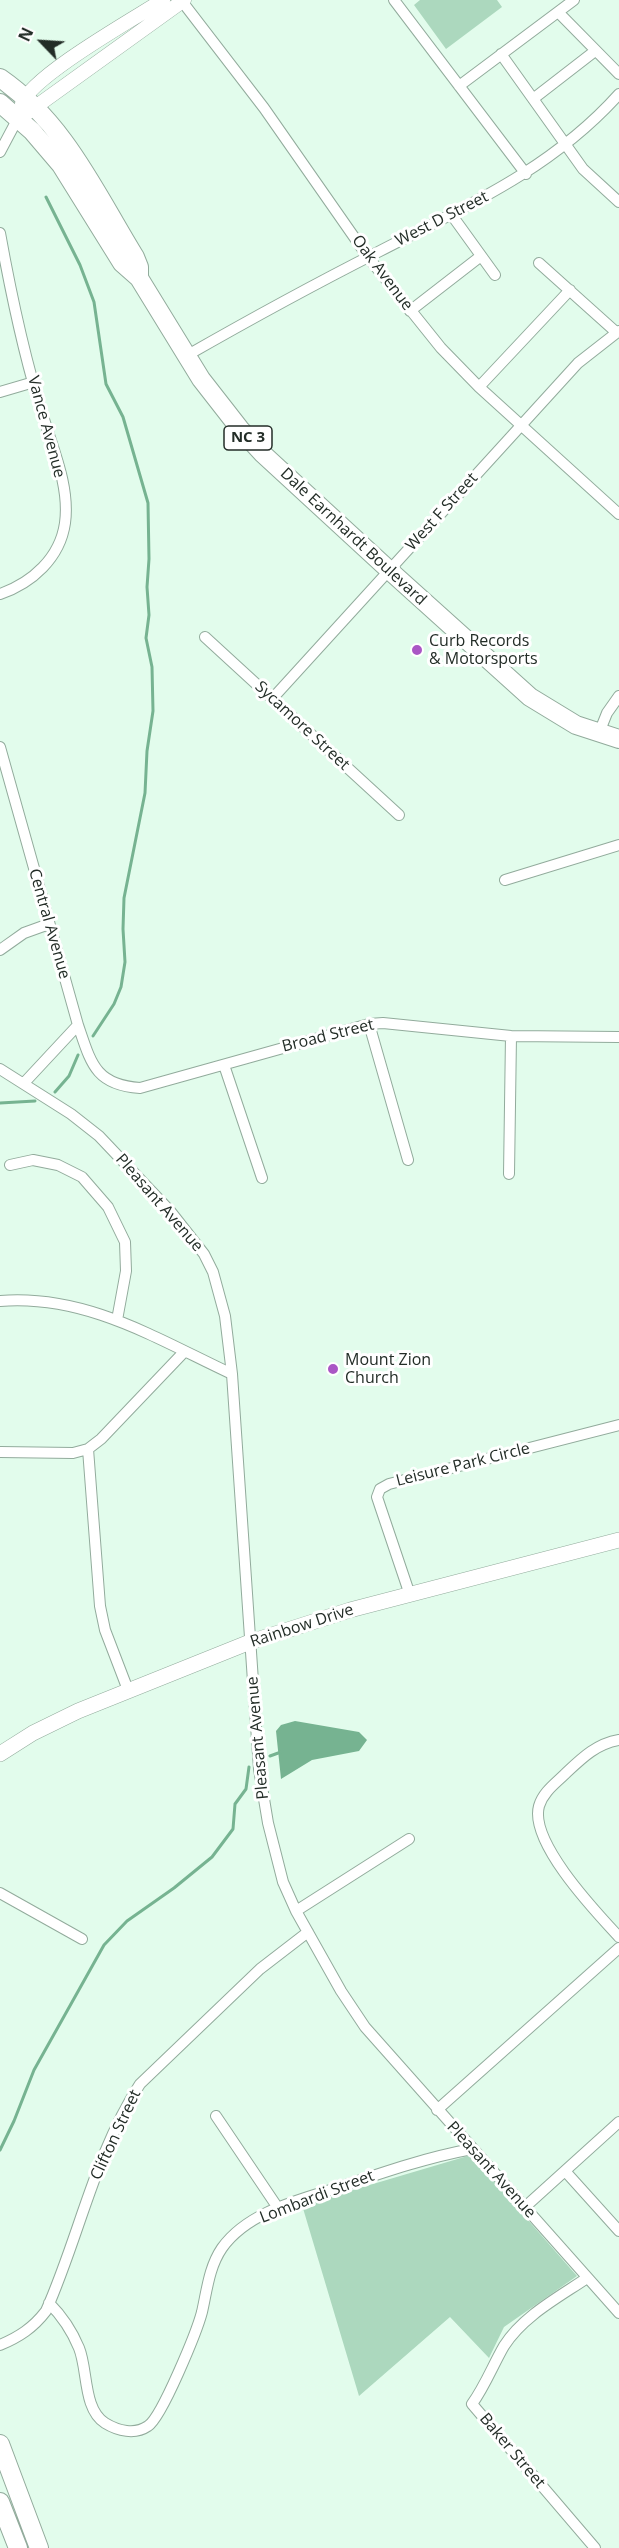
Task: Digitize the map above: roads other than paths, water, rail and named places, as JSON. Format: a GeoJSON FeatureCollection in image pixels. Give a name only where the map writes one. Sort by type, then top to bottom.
{"type":"FeatureCollection","features":[{"type":"Feature","properties":{"kind":"main road","name":"Dale Earnhardt Boulevard"},"geometry":{"type":"LineString","coordinates":[[0,78],[31,102],[67,144],[136,260],[139,278]]}},
{"type":"Feature","properties":{"kind":"main road","name":"Dale Earnhardt Boulevard"},"geometry":{"type":"LineString","coordinates":[[0,104],[18,118],[56,158],[122,263],[139,278],[186,356],[220,406],[263,454],[530,697],[553,713],[619,739]]}},
{"type":"Feature","properties":{"kind":"main road","name":"Rainbow Drive"},"geometry":{"type":"LineString","coordinates":[[0,1754],[33,1733],[78,1711],[250,1642],[350,1610],[619,1540]]}},
{"type":"Feature","properties":{"kind":"main road"},"geometry":{"type":"LineString","coordinates":[[0,2444],[39,2548]]}},
{"type":"Feature","properties":{"kind":"main road"},"geometry":{"type":"LineString","coordinates":[[0,2502],[18,2548]]}},
{"type":"Feature","properties":{"kind":"street"},"geometry":{"type":"LineString","coordinates":[[0,152],[18,118],[79,53],[163,0]]}},
{"type":"Feature","properties":{"kind":"street"},"geometry":{"type":"LineString","coordinates":[[31,102],[182,0]]}},
{"type":"Feature","properties":{"kind":"street","name":"Oak Avenue"},"geometry":{"type":"LineString","coordinates":[[182,0],[264,108],[368,257],[441,348],[479,387],[619,514]]}},
{"type":"Feature","properties":{"kind":"street"},"geometry":{"type":"LineString","coordinates":[[394,0],[526,174]]}},
{"type":"Feature","properties":{"kind":"street"},"geometry":{"type":"LineString","coordinates":[[459,86],[574,0]]}},
{"type":"Feature","properties":{"kind":"street"},"geometry":{"type":"LineString","coordinates":[[558,12],[619,74]]}},
{"type":"Feature","properties":{"kind":"street"},"geometry":{"type":"LineString","coordinates":[[533,99],[595,51]]}},
{"type":"Feature","properties":{"kind":"street"},"geometry":{"type":"LineString","coordinates":[[501,54],[589,176],[619,202]]}},
{"type":"Feature","properties":{"kind":"street","name":"West D Street"},"geometry":{"type":"LineString","coordinates":[[186,356],[526,174],[598,117],[619,94]]}},
{"type":"Feature","properties":{"kind":"street"},"geometry":{"type":"LineString","coordinates":[[451,214],[495,275]]}},
{"type":"Feature","properties":{"kind":"street","name":"Vance Avenue"},"geometry":{"type":"LineString","coordinates":[[0,233],[3,269],[63,488],[66,511],[65,525],[53,556],[30,579],[0,594]]}},
{"type":"Feature","properties":{"kind":"street"},"geometry":{"type":"LineString","coordinates":[[410,310],[481,256]]}},
{"type":"Feature","properties":{"kind":"street"},"geometry":{"type":"LineString","coordinates":[[539,263],[618,332]]}},
{"type":"Feature","properties":{"kind":"street"},"geometry":{"type":"LineString","coordinates":[[479,387],[570,290]]}},
{"type":"Feature","properties":{"kind":"street","name":"West F Street"},"geometry":{"type":"LineString","coordinates":[[272,699],[578,363],[618,332]]}},
{"type":"Feature","properties":{"kind":"street"},"geometry":{"type":"LineString","coordinates":[[0,392],[34,382]]}},
{"type":"Feature","properties":{"kind":"street","name":"Sycamore Street"},"geometry":{"type":"LineString","coordinates":[[205,637],[399,815]]}},
{"type":"Feature","properties":{"kind":"street"},"geometry":{"type":"LineString","coordinates":[[599,733],[607,713],[619,696]]}},
{"type":"Feature","properties":{"kind":"street","name":"Central Avenue"},"geometry":{"type":"LineString","coordinates":[[0,747],[78,1025]]}},
{"type":"Feature","properties":{"kind":"street"},"geometry":{"type":"LineString","coordinates":[[505,880],[619,845]]}},
{"type":"Feature","properties":{"kind":"street"},"geometry":{"type":"LineString","coordinates":[[0,950],[24,933],[49,924]]}},
{"type":"Feature","properties":{"kind":"street","name":"Broad Street"},"geometry":{"type":"LineString","coordinates":[[78,1025],[90,1060],[99,1074],[112,1083],[126,1087],[148,1087],[336,1031],[369,1024],[383,1023],[511,1036],[619,1037]]}},
{"type":"Feature","properties":{"kind":"street"},"geometry":{"type":"LineString","coordinates":[[369,1024],[408,1160]]}},
{"type":"Feature","properties":{"kind":"street"},"geometry":{"type":"LineString","coordinates":[[24,1083],[78,1025]]}},
{"type":"Feature","properties":{"kind":"street"},"geometry":{"type":"LineString","coordinates":[[509,1174],[511,1036]]}},
{"type":"Feature","properties":{"kind":"street"},"geometry":{"type":"LineString","coordinates":[[224,1065],[262,1178]]}},
{"type":"Feature","properties":{"kind":"street","name":"Pleasant Avenue"},"geometry":{"type":"LineString","coordinates":[[0,1069],[24,1083],[99,1136],[171,1212],[204,1254],[213,1272],[225,1316],[232,1374],[260,1785],[281,1874],[296,1911],[341,1991],[365,2027],[619,2313]]}},
{"type":"Feature","properties":{"kind":"street"},"geometry":{"type":"LineString","coordinates":[[10,1165],[33,1160],[58,1165],[82,1177],[108,1207],[125,1242],[126,1271],[117,1320]]}},
{"type":"Feature","properties":{"kind":"street"},"geometry":{"type":"LineString","coordinates":[[0,1301],[52,1302],[78,1306],[117,1320],[232,1374]]}},
{"type":"Feature","properties":{"kind":"street"},"geometry":{"type":"LineString","coordinates":[[0,1452],[73,1453],[88,1449],[101,1439],[184,1352]]}},
{"type":"Feature","properties":{"kind":"street","name":"Leisure Park Circle"},"geometry":{"type":"LineString","coordinates":[[410,1594],[381,1509],[378,1497],[380,1489],[389,1484],[619,1425]]}},
{"type":"Feature","properties":{"kind":"street"},"geometry":{"type":"LineString","coordinates":[[88,1449],[100,1606],[108,1640],[129,1690]]}},
{"type":"Feature","properties":{"kind":"street"},"geometry":{"type":"LineString","coordinates":[[619,1740],[604,1743],[586,1755],[544,1795],[538,1813],[543,1836],[559,1864],[577,1890],[619,1937]]}},
{"type":"Feature","properties":{"kind":"street"},"geometry":{"type":"LineString","coordinates":[[296,1911],[409,1839]]}},
{"type":"Feature","properties":{"kind":"street"},"geometry":{"type":"LineString","coordinates":[[0,1893],[82,1939]]}},
{"type":"Feature","properties":{"kind":"street","name":"Clifton Street"},"geometry":{"type":"LineString","coordinates":[[0,2345],[23,2334],[35,2325],[50,2303],[98,2169],[128,2102],[140,2084],[260,1969],[308,1932]]}},
{"type":"Feature","properties":{"kind":"street"},"geometry":{"type":"LineString","coordinates":[[437,2110],[619,1948]]}},
{"type":"Feature","properties":{"kind":"street"},"geometry":{"type":"LineString","coordinates":[[216,2116],[278,2208]]}},
{"type":"Feature","properties":{"kind":"street"},"geometry":{"type":"LineString","coordinates":[[525,2207],[619,2122]]}},
{"type":"Feature","properties":{"kind":"street","name":"Lombardi Street"},"geometry":{"type":"LineString","coordinates":[[50,2303],[59,2313],[80,2349],[90,2398],[100,2420],[125,2431],[141,2430],[153,2422],[162,2407],[194,2335],[212,2269],[223,2247],[242,2228],[278,2208],[393,2169],[472,2148]]}},
{"type":"Feature","properties":{"kind":"street"},"geometry":{"type":"LineString","coordinates":[[565,2171],[619,2231]]}},
{"type":"Feature","properties":{"kind":"street","name":"Baker Street"},"geometry":{"type":"LineString","coordinates":[[587,2278],[523,2325],[505,2345],[482,2390],[472,2404],[595,2548]]}},
{"type":"Feature","properties":{"kind":"waterway"},"geometry":{"type":"LineString","coordinates":[[46,197],[80,265],[94,302],[106,384],[123,417],[148,503],[149,615],[146,638],[152,667],[153,711],[147,751],[145,793],[124,898],[125,962],[121,987],[114,1004],[93,1036]]}},
{"type":"Feature","properties":{"kind":"waterway"},"geometry":{"type":"LineString","coordinates":[[55,1092],[69,1076],[78,1055]]}},
{"type":"Feature","properties":{"kind":"waterway"},"geometry":{"type":"LineString","coordinates":[[0,1103],[35,1101]]}},
{"type":"Feature","properties":{"kind":"waterway"},"geometry":{"type":"LineString","coordinates":[[270,1756],[281,1752]]}},
{"type":"Feature","properties":{"kind":"waterway"},"geometry":{"type":"LineString","coordinates":[[0,2150],[34,2070],[104,1945],[127,1921],[174,1888],[212,1857],[233,1829],[235,1804],[246,1789],[249,1767]]}},
{"type":"Feature","properties":{"kind":"place","name":"Curb Records & Motorsports"},"geometry":{"type":"Point","coordinates":[417,650]}},
{"type":"Feature","properties":{"kind":"place","name":"Mount Zion Church"},"geometry":{"type":"Point","coordinates":[333,1369]}}]}
